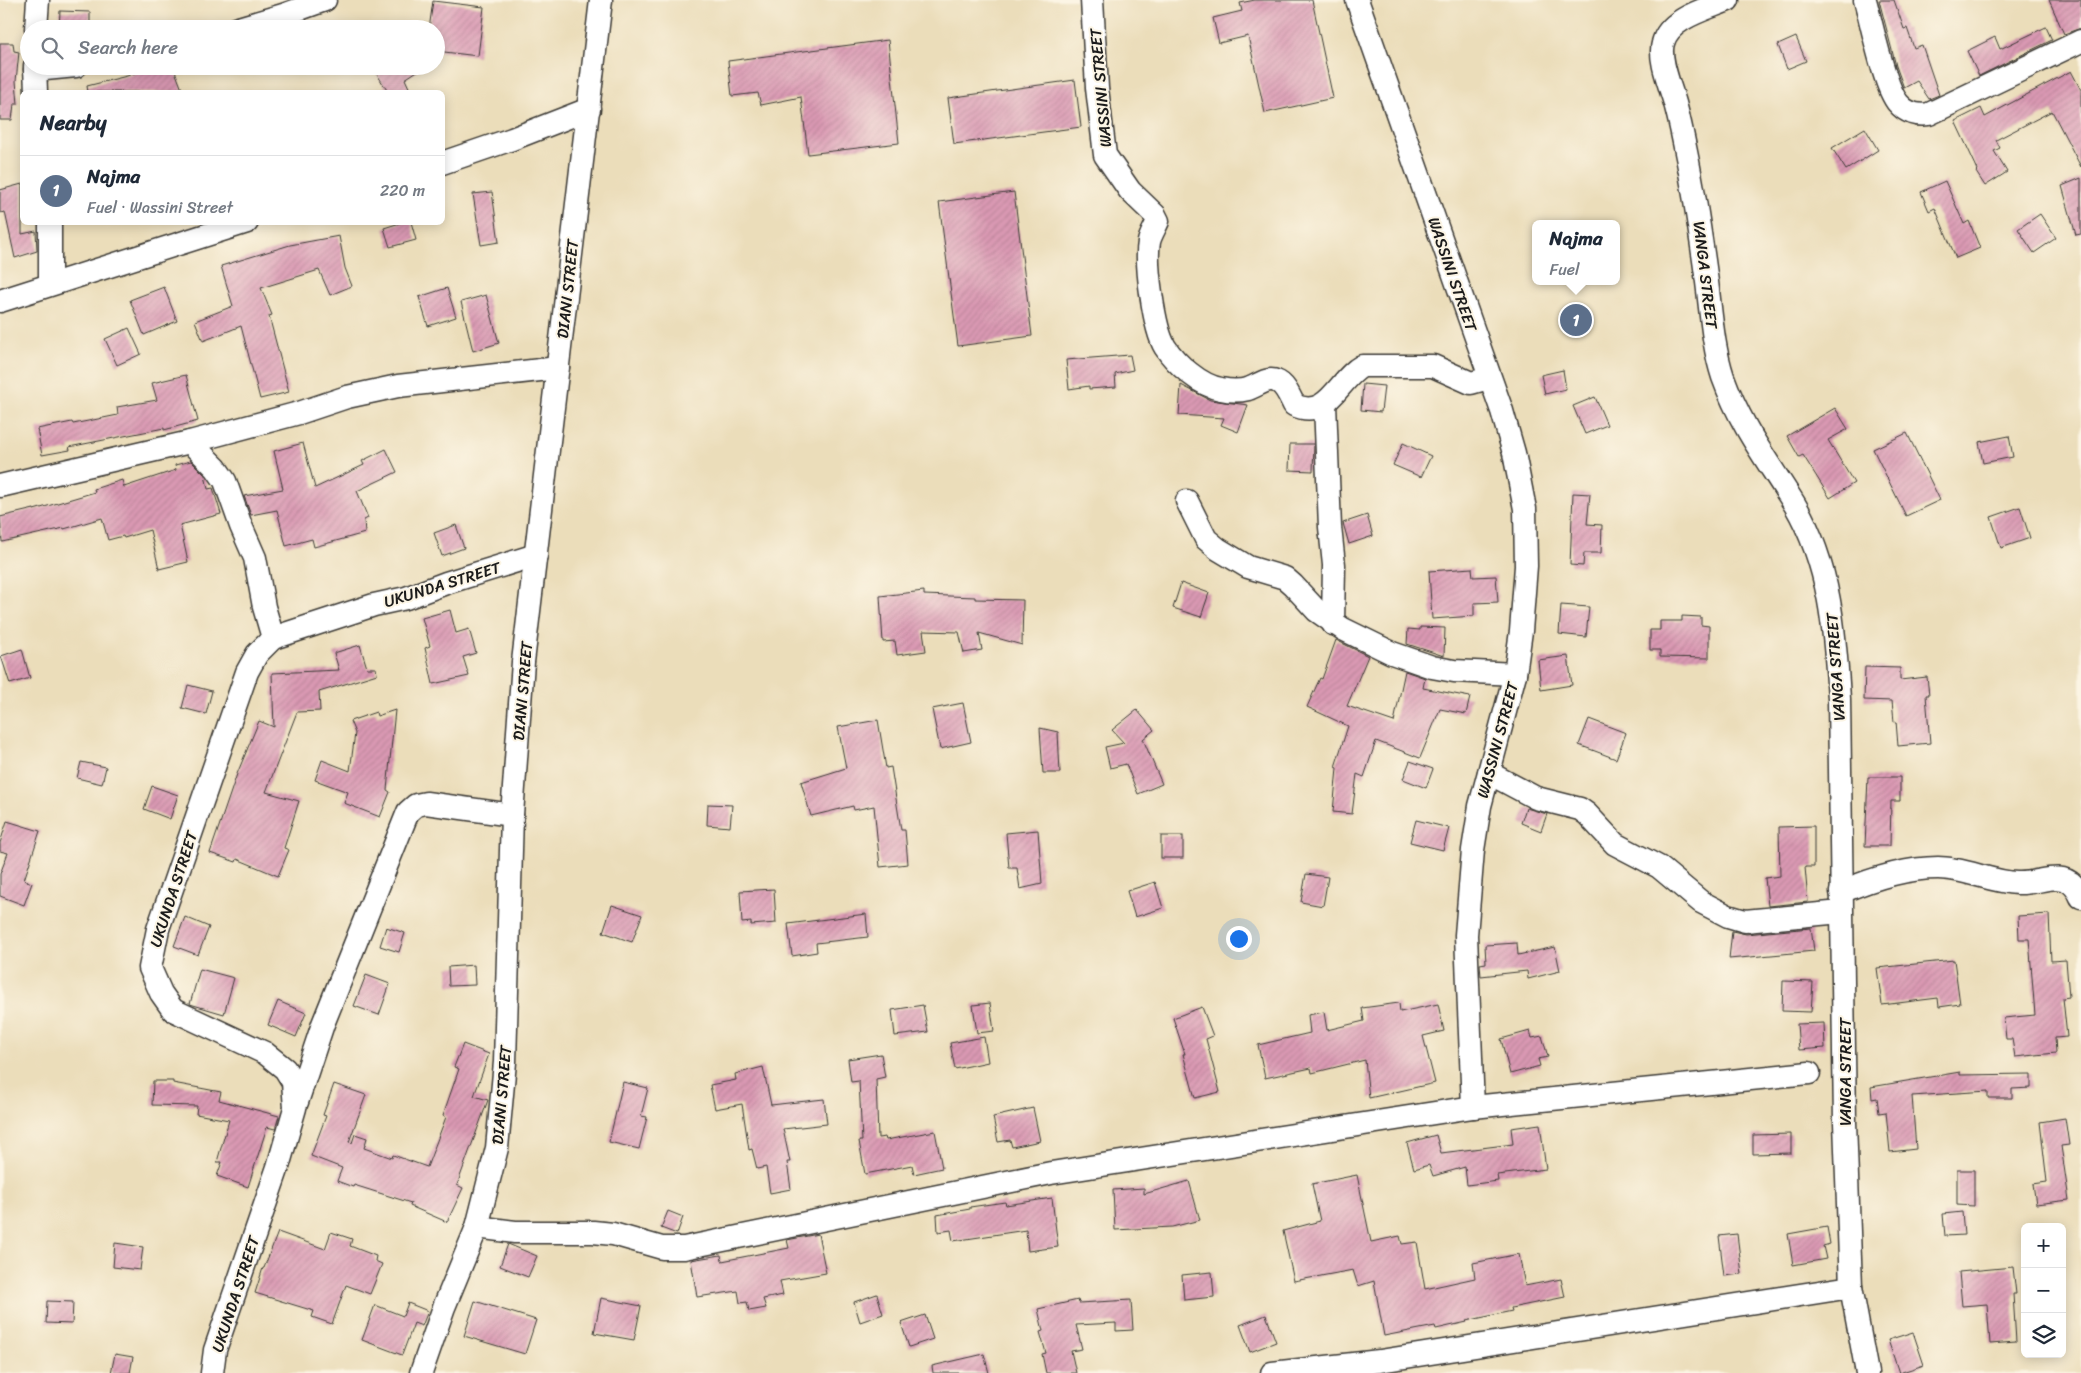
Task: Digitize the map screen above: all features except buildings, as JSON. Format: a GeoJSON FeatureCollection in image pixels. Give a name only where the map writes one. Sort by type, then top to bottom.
{"type":"FeatureCollection","features":[{"type":"Feature","properties":{"kind":"street"},"geometry":{"type":"LineString","coordinates":[[37,20],[38,0]]}},
{"type":"Feature","properties":{"kind":"street"},"geometry":{"type":"LineString","coordinates":[[266,20],[325,0]]}},
{"type":"Feature","properties":{"kind":"street","name":"DIANI STREET"},"geometry":{"type":"LineString","coordinates":[[420,1373],[444,1307],[477,1227],[497,1148],[505,1062],[512,815],[524,662],[600,0]]}},
{"type":"Feature","properties":{"kind":"street","name":"WASSINI STREET"},"geometry":{"type":"LineString","coordinates":[[1092,0],[1097,88],[1105,154],[1130,191],[1154,214],[1158,221],[1149,241],[1150,280],[1156,320],[1164,346],[1188,371],[1213,388],[1223,390],[1247,389],[1268,380],[1274,380],[1281,384],[1294,405],[1309,409],[1325,404]]}},
{"type":"Feature","properties":{"kind":"street","name":"WASSINI STREET"},"geometry":{"type":"LineString","coordinates":[[1357,0],[1467,307],[1489,378],[1502,411],[1514,453],[1525,509],[1524,592],[1515,674],[1480,806],[1473,850],[1466,935],[1473,1107]]}},
{"type":"Feature","properties":{"kind":"street","name":"VANGA STREET"},"geometry":{"type":"LineString","coordinates":[[1728,0],[1691,16],[1669,29],[1662,44],[1665,69],[1676,106],[1696,196],[1714,335],[1723,376],[1739,414],[1755,444],[1795,506],[1808,533],[1831,604],[1837,645],[1839,699],[1841,902],[1851,1287],[1867,1373]]}},
{"type":"Feature","properties":{"kind":"street"},"geometry":{"type":"LineString","coordinates":[[1865,0],[1892,95],[1904,109],[1918,115],[1929,114],[2081,41]]}},
{"type":"Feature","properties":{"kind":"street"},"geometry":{"type":"LineString","coordinates":[[35,75],[36,90]]}},
{"type":"Feature","properties":{"kind":"street"},"geometry":{"type":"LineString","coordinates":[[445,162],[512,139],[589,108]]}},
{"type":"Feature","properties":{"kind":"street"},"geometry":{"type":"LineString","coordinates":[[50,225],[50,283]]}},
{"type":"Feature","properties":{"kind":"street"},"geometry":{"type":"LineString","coordinates":[[0,301],[50,283],[237,225]]}},
{"type":"Feature","properties":{"kind":"street"},"geometry":{"type":"LineString","coordinates":[[1333,624],[1334,564],[1330,527],[1325,404],[1352,372],[1362,366],[1433,366],[1471,383],[1489,378]]}},
{"type":"Feature","properties":{"kind":"street"},"geometry":{"type":"LineString","coordinates":[[2,480],[190,442],[298,413],[346,397],[398,386],[558,368]]}},
{"type":"Feature","properties":{"kind":"street"},"geometry":{"type":"LineString","coordinates":[[190,442],[221,474],[225,481],[255,558],[264,607],[273,638]]}},
{"type":"Feature","properties":{"kind":"street"},"geometry":{"type":"LineString","coordinates":[[1187,500],[1206,539],[1218,549],[1248,567],[1285,578],[1316,611],[1333,624],[1392,653],[1432,667],[1454,671],[1515,674]]}},
{"type":"Feature","properties":{"kind":"street","name":"UKUNDA STREET"},"geometry":{"type":"LineString","coordinates":[[212,1373],[215,1350],[278,1167],[295,1108],[293,1082],[285,1069],[265,1053],[173,1010],[161,993],[150,968],[158,929],[247,672],[257,654],[273,638],[374,605],[406,598],[446,583],[536,555]]}},
{"type":"Feature","properties":{"kind":"street"},"geometry":{"type":"LineString","coordinates":[[1489,773],[1536,798],[1580,809],[1615,844],[1659,867],[1702,902],[1728,916],[1745,921],[1841,902],[1888,876],[1938,868],[2019,884],[2057,877],[2069,881],[2081,897]]}},
{"type":"Feature","properties":{"kind":"street"},"geometry":{"type":"LineString","coordinates":[[295,1108],[323,1024],[408,812],[416,805],[426,803],[512,815]]}},
{"type":"Feature","properties":{"kind":"street"},"geometry":{"type":"LineString","coordinates":[[477,1227],[515,1232],[593,1232],[613,1234],[662,1248],[684,1248],[1051,1173],[1473,1107],[1809,1073]]}},
{"type":"Feature","properties":{"kind":"street"},"geometry":{"type":"LineString","coordinates":[[1272,1373],[1380,1361],[1851,1287]]}},
{"type":"Feature","properties":{"kind":"place","name":"Najma"},"geometry":{"type":"Point","coordinates":[1576,320]}}]}
